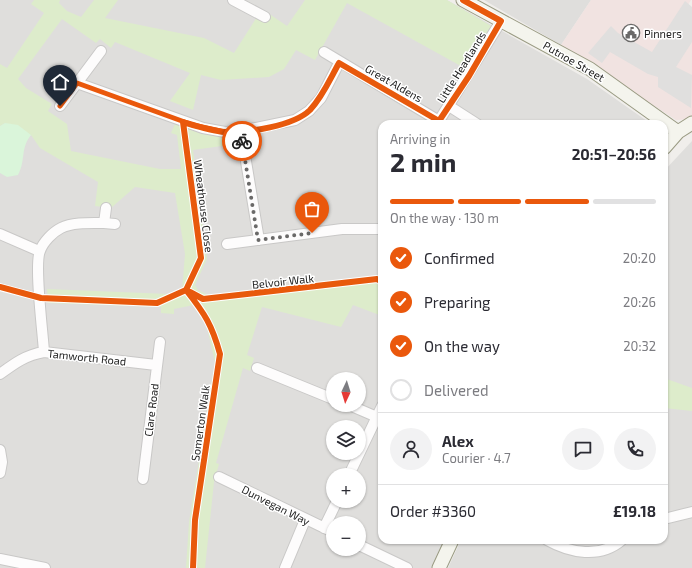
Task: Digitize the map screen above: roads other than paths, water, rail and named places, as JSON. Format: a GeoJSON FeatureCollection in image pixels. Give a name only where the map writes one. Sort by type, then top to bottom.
{"type":"FeatureCollection","features":[{"type":"Feature","properties":{"kind":"street"},"geometry":{"type":"LineString","coordinates":[[233,0],[265,17]]}},
{"type":"Feature","properties":{"kind":"street","name":"Putnoe Street"},"geometry":{"type":"LineString","coordinates":[[464,0],[590,69],[661,120]]}},
{"type":"Feature","properties":{"kind":"street","name":"Little Headlands"},"geometry":{"type":"LineString","coordinates":[[439,120],[501,21]]}},
{"type":"Feature","properties":{"kind":"street"},"geometry":{"type":"LineString","coordinates":[[60,106],[101,51]]}},
{"type":"Feature","properties":{"kind":"street","name":"Great Aldens"},"geometry":{"type":"LineString","coordinates":[[324,52],[339,63],[435,120]]}},
{"type":"Feature","properties":{"kind":"street"},"geometry":{"type":"LineString","coordinates":[[77,83],[189,124],[225,132],[241,131],[295,120],[309,111],[321,98],[339,63]]}},
{"type":"Feature","properties":{"kind":"street"},"geometry":{"type":"LineString","coordinates":[[449,106],[471,120]]}},
{"type":"Feature","properties":{"kind":"street"},"geometry":{"type":"LineString","coordinates":[[668,143],[678,132],[692,123]]}},
{"type":"Feature","properties":{"kind":"street","name":"Putnoe Street"},"geometry":{"type":"LineString","coordinates":[[668,125],[678,132]]}},
{"type":"Feature","properties":{"kind":"street"},"geometry":{"type":"LineString","coordinates":[[241,131],[258,240]]}},
{"type":"Feature","properties":{"kind":"street"},"geometry":{"type":"LineString","coordinates":[[104,223],[106,208]]}},
{"type":"Feature","properties":{"kind":"street"},"geometry":{"type":"LineString","coordinates":[[44,352],[37,271],[39,251],[49,238],[61,228],[77,224],[115,224]]}},
{"type":"Feature","properties":{"kind":"street"},"geometry":{"type":"LineString","coordinates":[[227,244],[342,229],[378,229]]}},
{"type":"Feature","properties":{"kind":"street"},"geometry":{"type":"LineString","coordinates":[[0,234],[39,251]]}},
{"type":"Feature","properties":{"kind":"street","name":"Clare Road"},"geometry":{"type":"LineString","coordinates":[[143,479],[160,342]]}},
{"type":"Feature","properties":{"kind":"street","name":"Tamworth Road"},"geometry":{"type":"LineString","coordinates":[[0,374],[20,359],[44,352],[156,365]]}},
{"type":"Feature","properties":{"kind":"street"},"geometry":{"type":"LineString","coordinates":[[257,368],[326,396]]}},
{"type":"Feature","properties":{"kind":"street"},"geometry":{"type":"LineString","coordinates":[[352,468],[377,417],[365,412]]}},
{"type":"Feature","properties":{"kind":"street"},"geometry":{"type":"LineString","coordinates":[[0,450],[2,462],[0,473]]}},
{"type":"Feature","properties":{"kind":"street","name":"Dunvegan Way"},"geometry":{"type":"LineString","coordinates":[[220,477],[272,501],[305,520],[326,529]]}},
{"type":"Feature","properties":{"kind":"street"},"geometry":{"type":"LineString","coordinates":[[668,519],[692,512]]}},
{"type":"Feature","properties":{"kind":"street"},"geometry":{"type":"LineString","coordinates":[[285,568],[305,520]]}},
{"type":"Feature","properties":{"kind":"street"},"geometry":{"type":"LineString","coordinates":[[439,568],[450,544]]}},
{"type":"Feature","properties":{"kind":"street"},"geometry":{"type":"LineString","coordinates":[[554,544],[562,548],[585,552],[603,551],[615,544]]}},
{"type":"Feature","properties":{"kind":"street"},"geometry":{"type":"LineString","coordinates":[[366,548],[407,568]]}},
{"type":"Feature","properties":{"kind":"street"},"geometry":{"type":"LineString","coordinates":[[0,559],[45,568]]}},
{"type":"Feature","properties":{"kind":"place","name":"Pinners"},"geometry":{"type":"Point","coordinates":[631,33]}}]}
